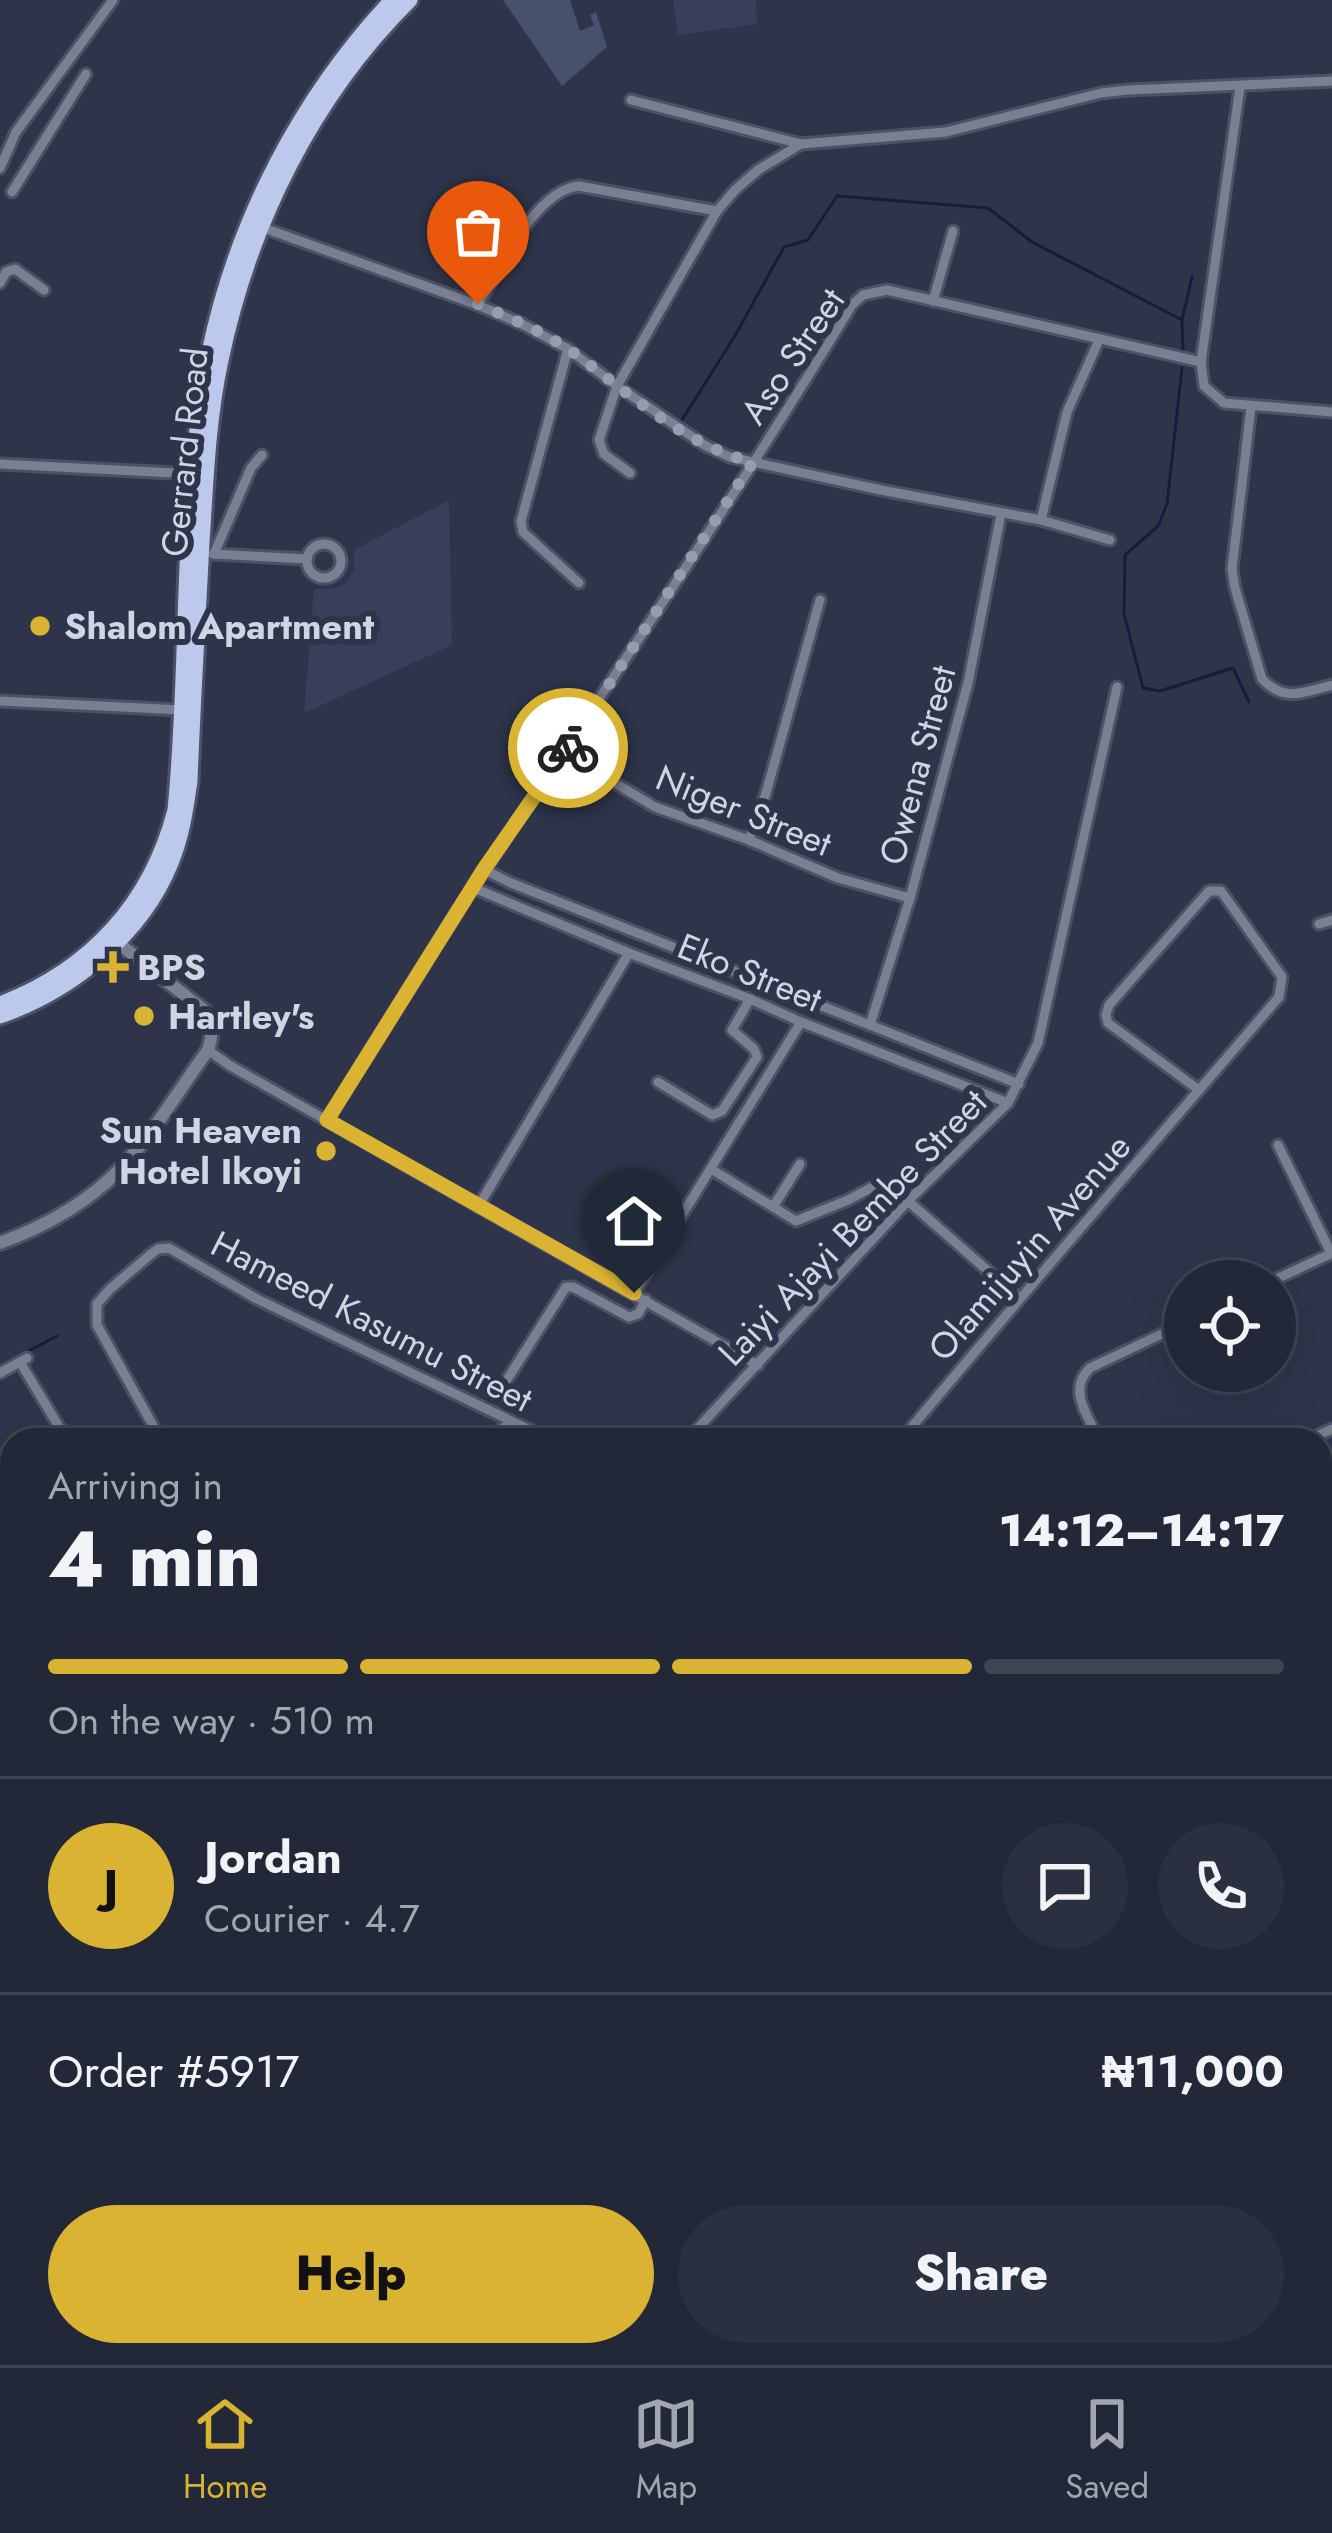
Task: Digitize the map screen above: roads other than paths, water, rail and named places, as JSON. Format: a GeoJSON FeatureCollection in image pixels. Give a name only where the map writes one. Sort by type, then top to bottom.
{"type":"FeatureCollection","features":[{"type":"Feature","properties":{"kind":"main road"},"geometry":{"type":"LineString","coordinates":[[0,1016],[50,993],[115,937],[159,862],[177,797],[193,474],[208,358],[221,303],[247,227],[308,108],[392,0]]}},
{"type":"Feature","properties":{"kind":"main road","name":"Gerrard Road"},"geometry":{"type":"LineString","coordinates":[[115,937],[142,914],[160,886],[184,824],[208,553],[206,470],[220,360],[238,293],[261,227],[326,103],[367,46],[410,0]]}},
{"type":"Feature","properties":{"kind":"main road"},"geometry":{"type":"LineString","coordinates":[[0,1004],[49,980],[115,937]]}},
{"type":"Feature","properties":{"kind":"street"},"geometry":{"type":"LineString","coordinates":[[0,168],[16,132],[113,0]]}},
{"type":"Feature","properties":{"kind":"street"},"geometry":{"type":"LineString","coordinates":[[12,192],[86,74]]}},
{"type":"Feature","properties":{"kind":"street"},"geometry":{"type":"LineString","coordinates":[[631,100],[801,144],[946,132],[1128,90],[1332,81]]}},
{"type":"Feature","properties":{"kind":"street"},"geometry":{"type":"LineString","coordinates":[[1240,86],[1202,362],[1204,386],[1224,403],[1332,412]]}},
{"type":"Feature","properties":{"kind":"street"},"geometry":{"type":"LineString","coordinates":[[16,132],[41,146]]}},
{"type":"Feature","properties":{"kind":"street"},"geometry":{"type":"LineString","coordinates":[[631,473],[604,454],[599,440],[616,386],[717,212],[758,170],[801,144]]}},
{"type":"Feature","properties":{"kind":"street"},"geometry":{"type":"LineString","coordinates":[[478,304],[540,208],[566,187],[717,212]]}},
{"type":"Feature","properties":{"kind":"street"},"geometry":{"type":"LineString","coordinates":[[261,227],[478,304],[524,325],[568,349],[706,446],[730,457],[1041,520],[1110,540]]}},
{"type":"Feature","properties":{"kind":"street"},"geometry":{"type":"LineString","coordinates":[[953,231],[933,301],[1202,362]]}},
{"type":"Feature","properties":{"kind":"street"},"geometry":{"type":"LineString","coordinates":[[0,283],[6,272],[15,269],[44,290]]}},
{"type":"Feature","properties":{"kind":"street","name":"Aso Street"},"geometry":{"type":"LineString","coordinates":[[327,1120],[484,869],[565,753],[852,305],[874,290],[933,301]]}},
{"type":"Feature","properties":{"kind":"street"},"geometry":{"type":"LineString","coordinates":[[1041,520],[1067,412],[1099,340]]}},
{"type":"Feature","properties":{"kind":"street"},"geometry":{"type":"LineString","coordinates":[[568,349],[521,521],[524,532],[578,584]]}},
{"type":"Feature","properties":{"kind":"street"},"geometry":{"type":"LineString","coordinates":[[1251,407],[1232,569],[1262,680],[1285,695],[1332,685]]}},
{"type":"Feature","properties":{"kind":"street"},"geometry":{"type":"LineString","coordinates":[[262,455],[250,468],[208,553],[307,559]]}},
{"type":"Feature","properties":{"kind":"street"},"geometry":{"type":"LineString","coordinates":[[0,464],[193,474]]}},
{"type":"Feature","properties":{"kind":"street","name":"Owena Street"},"geometry":{"type":"LineString","coordinates":[[870,1025],[968,683],[1001,514]]}},
{"type":"Feature","properties":{"kind":"street"},"geometry":{"type":"LineString","coordinates":[[749,840],[820,600]]}},
{"type":"Feature","properties":{"kind":"street","name":"Laiyi Ajayi Bembe Street"},"geometry":{"type":"LineString","coordinates":[[698,1428],[908,1201],[1008,1103],[1019,1084],[1038,1043],[1117,688]]}},
{"type":"Feature","properties":{"kind":"street"},"geometry":{"type":"LineString","coordinates":[[0,701],[182,710]]}},
{"type":"Feature","properties":{"kind":"street","name":"Niger Street"},"geometry":{"type":"LineString","coordinates":[[565,753],[655,807],[838,878],[910,898]]}},
{"type":"Feature","properties":{"kind":"street","name":"Eko Street"},"geometry":{"type":"LineString","coordinates":[[484,869],[1019,1084]]}},
{"type":"Feature","properties":{"kind":"street","name":"Eko Street"},"geometry":{"type":"LineString","coordinates":[[474,888],[1008,1103]]}},
{"type":"Feature","properties":{"kind":"street","name":"Olamijuyin Avenue"},"geometry":{"type":"LineString","coordinates":[[911,1428],[1279,997],[1282,977],[1215,889],[1158,947],[1108,1005],[1106,1015],[1108,1023],[1199,1090]]}},
{"type":"Feature","properties":{"kind":"street"},"geometry":{"type":"LineString","coordinates":[[1319,924],[1332,920]]}},
{"type":"Feature","properties":{"kind":"street"},"geometry":{"type":"LineString","coordinates":[[0,1243],[59,1215],[117,1172],[208,1050],[213,1035],[205,1011],[115,937]]}},
{"type":"Feature","properties":{"kind":"street"},"geometry":{"type":"LineString","coordinates":[[478,1208],[628,953]]}},
{"type":"Feature","properties":{"kind":"street"},"geometry":{"type":"LineString","coordinates":[[658,1082],[712,1115],[722,1111],[757,1057],[732,1030],[750,999]]}},
{"type":"Feature","properties":{"kind":"street"},"geometry":{"type":"LineString","coordinates":[[634,1293],[801,1022]]}},
{"type":"Feature","properties":{"kind":"street"},"geometry":{"type":"LineString","coordinates":[[208,1050],[758,1365]]}},
{"type":"Feature","properties":{"kind":"street"},"geometry":{"type":"LineString","coordinates":[[1278,1144],[1332,1253],[1296,1270]]}},
{"type":"Feature","properties":{"kind":"street"},"geometry":{"type":"LineString","coordinates":[[772,1207],[800,1164]]}},
{"type":"Feature","properties":{"kind":"street"},"geometry":{"type":"LineString","coordinates":[[711,1169],[800,1221],[880,1183]]}},
{"type":"Feature","properties":{"kind":"street"},"geometry":{"type":"LineString","coordinates":[[908,1201],[1019,1298]]}},
{"type":"Feature","properties":{"kind":"street","name":"Hameed Kasumu Street"},"geometry":{"type":"LineString","coordinates":[[153,1428],[97,1325],[97,1304],[151,1254],[169,1248],[256,1299],[525,1428]]}},
{"type":"Feature","properties":{"kind":"street"},"geometry":{"type":"LineString","coordinates":[[503,1386],[566,1287],[573,1286],[629,1317],[638,1314],[646,1300]]}},
{"type":"Feature","properties":{"kind":"street"},"geometry":{"type":"LineString","coordinates":[[1093,1428],[1078,1396],[1082,1375],[1164,1333]]}},
{"type":"Feature","properties":{"kind":"street"},"geometry":{"type":"LineString","coordinates":[[0,1373],[24,1360],[61,1428]]}},
{"type":"Feature","properties":{"kind":"street"},"geometry":{"type":"LineString","coordinates":[[503,1428],[512,1422]]}},
{"type":"Feature","properties":{"kind":"waterway"},"geometry":{"type":"LineString","coordinates":[[682,420],[784,247],[808,240],[837,196],[988,208],[1032,242],[1182,320]]}},
{"type":"Feature","properties":{"kind":"waterway"},"geometry":{"type":"LineString","coordinates":[[1183,350],[1182,320],[1192,277]]}},
{"type":"Feature","properties":{"kind":"waterway"},"geometry":{"type":"LineString","coordinates":[[1182,368],[1167,504],[1158,526],[1125,555],[1124,614],[1143,688],[1160,691],[1233,668],[1249,702]]}},
{"type":"Feature","properties":{"kind":"waterway"},"geometry":{"type":"LineString","coordinates":[[0,1366],[57,1336]]}},
{"type":"Feature","properties":{"kind":"waterway"},"geometry":{"type":"LineString","coordinates":[[0,1569],[0,1574]]}},
{"type":"Feature","properties":{"kind":"place","name":"Shalom Apartment"},"geometry":{"type":"Point","coordinates":[40,626]}},
{"type":"Feature","properties":{"kind":"place","name":"BPS"},"geometry":{"type":"Point","coordinates":[113,967]}},
{"type":"Feature","properties":{"kind":"place","name":"Hartley's"},"geometry":{"type":"Point","coordinates":[144,1016]}},
{"type":"Feature","properties":{"kind":"place","name":"Sun Heaven Hotel Ikoyi"},"geometry":{"type":"Point","coordinates":[326,1151]}}]}
